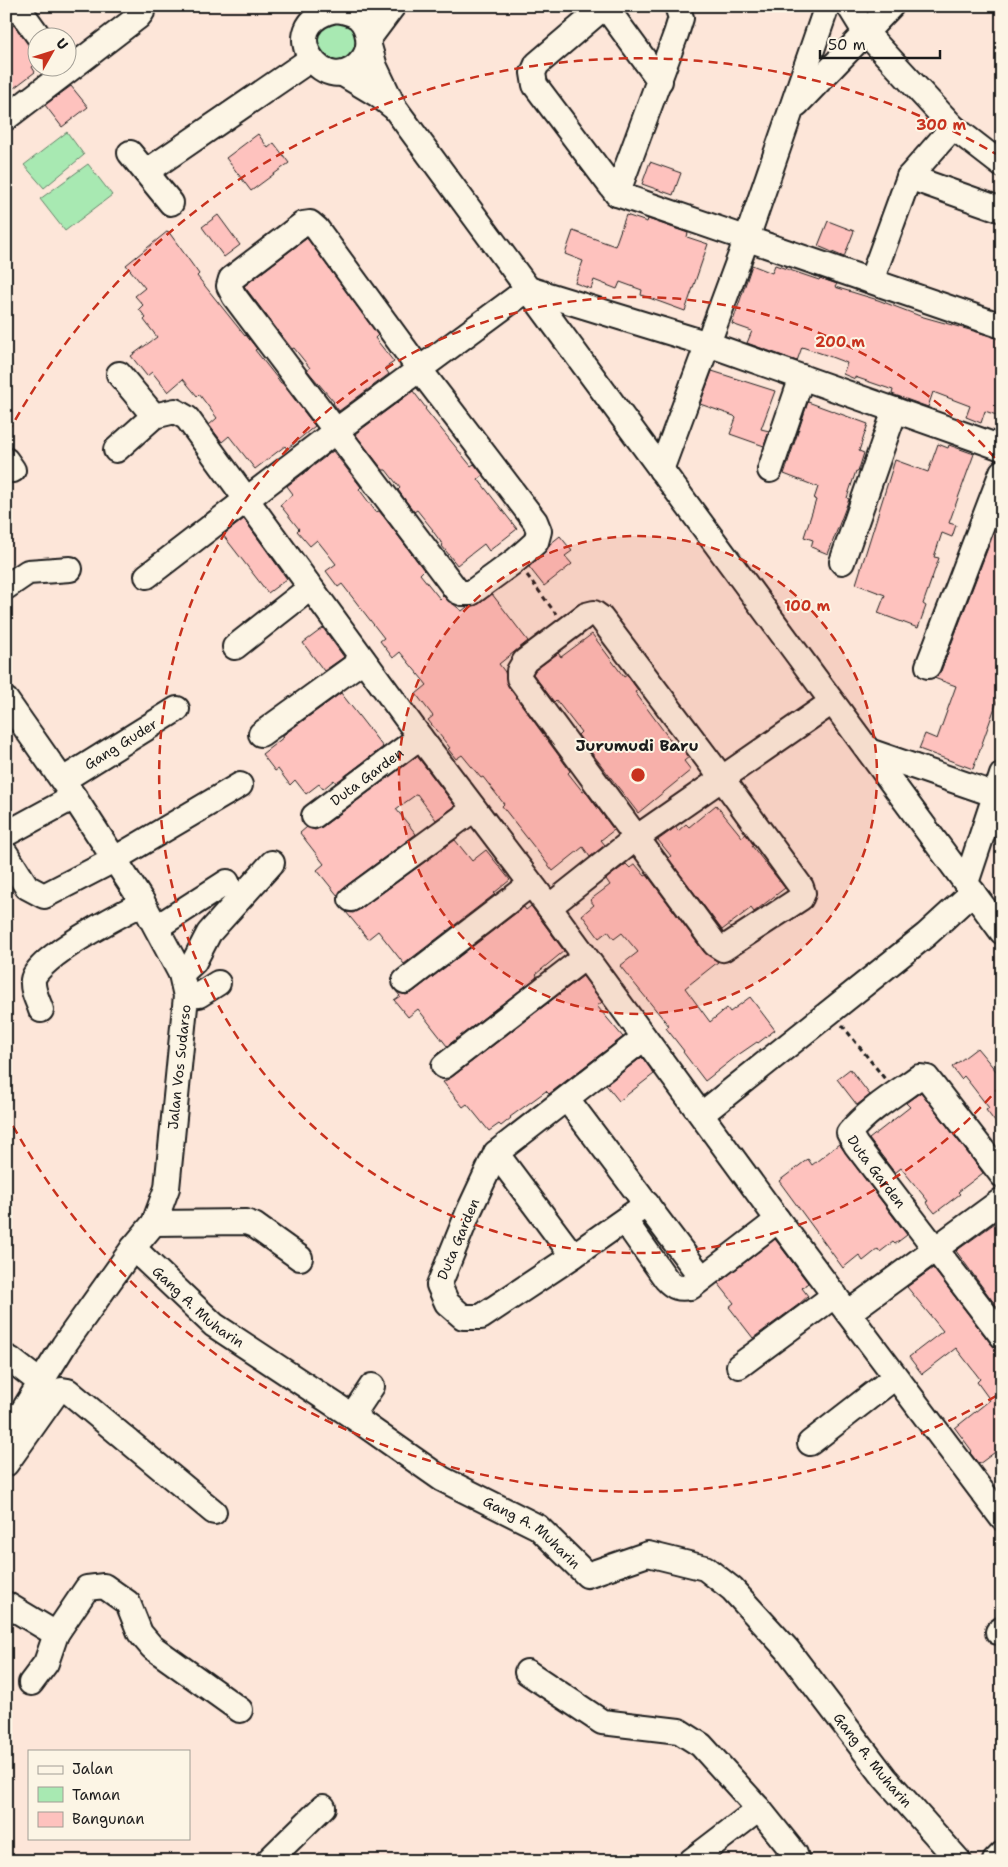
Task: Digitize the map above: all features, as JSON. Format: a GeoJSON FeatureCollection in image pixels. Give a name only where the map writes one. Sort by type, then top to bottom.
{"type":"FeatureCollection","features":[{"type":"Feature","properties":{"kind":"street"},"geometry":{"type":"LineString","coordinates":[[17,6],[33,28]]}},
{"type":"Feature","properties":{"kind":"street"},"geometry":{"type":"LineString","coordinates":[[78,60],[138,17],[142,12],[142,6]]}},
{"type":"Feature","properties":{"kind":"street"},"geometry":{"type":"LineString","coordinates":[[343,74],[356,68],[364,58],[369,42],[393,6]]}},
{"type":"Feature","properties":{"kind":"street"},"geometry":{"type":"LineString","coordinates":[[660,81],[605,6],[537,64],[533,73],[535,85],[617,194],[1002,326]]}},
{"type":"Feature","properties":{"kind":"street"},"geometry":{"type":"LineString","coordinates":[[617,194],[660,81],[681,18],[676,6]]}},
{"type":"Feature","properties":{"kind":"street"},"geometry":{"type":"LineString","coordinates":[[661,470],[747,238],[827,6]]}},
{"type":"Feature","properties":{"kind":"street"},"geometry":{"type":"LineString","coordinates":[[849,6],[865,32],[953,127],[1002,165]]}},
{"type":"Feature","properties":{"kind":"street"},"geometry":{"type":"LineString","coordinates":[[793,109],[892,6]]}},
{"type":"Feature","properties":{"kind":"street"},"geometry":{"type":"LineString","coordinates":[[394,107],[343,74],[331,73],[319,68],[310,59],[306,49],[305,38],[310,13],[356,9],[358,18],[365,27],[375,67],[394,107],[1002,932]]}},
{"type":"Feature","properties":{"kind":"street"},"geometry":{"type":"LineString","coordinates":[[146,172],[310,59]]}},
{"type":"Feature","properties":{"kind":"street"},"geometry":{"type":"LineString","coordinates":[[6,118],[54,78]]}},
{"type":"Feature","properties":{"kind":"street"},"geometry":{"type":"LineString","coordinates":[[870,281],[909,177],[953,127]]}},
{"type":"Feature","properties":{"kind":"street"},"geometry":{"type":"LineString","coordinates":[[130,153],[171,203]]}},
{"type":"Feature","properties":{"kind":"street"},"geometry":{"type":"LineString","coordinates":[[909,177],[1002,210]]}},
{"type":"Feature","properties":{"kind":"street"},"geometry":{"type":"LineString","coordinates":[[310,223],[317,229],[420,370],[535,521],[539,531],[536,542],[516,560],[471,593],[462,593],[457,590],[337,430],[234,296],[229,286],[232,279],[303,224],[310,223]]}},
{"type":"Feature","properties":{"kind":"street"},"geometry":{"type":"LineString","coordinates":[[528,289],[708,344],[1002,448]]}},
{"type":"Feature","properties":{"kind":"street"},"geometry":{"type":"LineString","coordinates":[[147,576],[337,430],[528,289]]}},
{"type":"Feature","properties":{"kind":"street"},"geometry":{"type":"LineString","coordinates":[[119,374],[154,416]]}},
{"type":"Feature","properties":{"kind":"street"},"geometry":{"type":"LineString","coordinates":[[770,470],[802,377]]}},
{"type":"Feature","properties":{"kind":"street"},"geometry":{"type":"LineString","coordinates":[[842,562],[895,410]]}},
{"type":"Feature","properties":{"kind":"street"},"geometry":{"type":"LineString","coordinates":[[116,450],[154,416],[175,411],[183,415],[420,737],[549,907],[778,1220],[1002,1518]]}},
{"type":"Feature","properties":{"kind":"street"},"geometry":{"type":"LineString","coordinates":[[928,666],[1002,472]]}},
{"type":"Feature","properties":{"kind":"street"},"geometry":{"type":"LineString","coordinates":[[6,587],[28,572],[70,569]]}},
{"type":"Feature","properties":{"kind":"street"},"geometry":{"type":"LineString","coordinates":[[235,647],[310,588]]}},
{"type":"Feature","properties":{"kind":"street"},"geometry":{"type":"LineString","coordinates":[[594,613],[601,618],[721,777],[802,887],[803,893],[800,898],[724,950],[715,944],[519,678],[519,671],[524,661],[586,614],[594,613]]}},
{"type":"Feature","properties":{"kind":"street"},"geometry":{"type":"LineString","coordinates":[[261,734],[363,660]]}},
{"type":"Feature","properties":{"kind":"street"},"geometry":{"type":"LineString","coordinates":[[6,700],[69,789],[143,903],[157,927],[183,985],[199,995],[218,983]]}},
{"type":"Feature","properties":{"kind":"street"},"geometry":{"type":"LineString","coordinates":[[549,907],[636,838],[721,777],[832,702]]}},
{"type":"Feature","properties":{"kind":"street","name":"Gang Guder"},"geometry":{"type":"LineString","coordinates":[[6,834],[177,709]]}},
{"type":"Feature","properties":{"kind":"street","name":"Duta Garden"},"geometry":{"type":"LineString","coordinates":[[314,816],[420,737]]}},
{"type":"Feature","properties":{"kind":"street"},"geometry":{"type":"LineString","coordinates":[[702,1114],[926,936],[969,888],[1000,789],[869,751]]}},
{"type":"Feature","properties":{"kind":"street"},"geometry":{"type":"LineString","coordinates":[[6,854],[27,887],[44,896],[115,858],[240,785]]}},
{"type":"Feature","properties":{"kind":"street"},"geometry":{"type":"LineString","coordinates":[[351,898],[474,809]]}},
{"type":"Feature","properties":{"kind":"street"},"geometry":{"type":"LineString","coordinates":[[183,985],[209,933],[272,864]]}},
{"type":"Feature","properties":{"kind":"street"},"geometry":{"type":"LineString","coordinates":[[157,927],[227,882]]}},
{"type":"Feature","properties":{"kind":"street"},"geometry":{"type":"LineString","coordinates":[[405,981],[531,884]]}},
{"type":"Feature","properties":{"kind":"street"},"geometry":{"type":"LineString","coordinates":[[41,1010],[34,992],[33,980],[38,969],[54,954],[143,903]]}},
{"type":"Feature","properties":{"kind":"street"},"geometry":{"type":"LineString","coordinates":[[444,1066],[585,957]]}},
{"type":"Feature","properties":{"kind":"street","name":"Jalan Vos Sudarso"},"geometry":{"type":"LineString","coordinates":[[6,1438],[64,1345],[133,1248],[154,1223],[167,1188],[183,985]]}},
{"type":"Feature","properties":{"kind":"street","name":"Duta Garden"},"geometry":{"type":"LineString","coordinates":[[644,1038],[496,1153],[439,1286],[447,1302],[463,1317],[481,1317],[647,1204]]}},
{"type":"Feature","properties":{"kind":"street","name":"Duta Garden"},"geometry":{"type":"LineString","coordinates":[[1002,1175],[924,1076],[911,1082],[858,1123],[849,1133],[934,1250],[1002,1336]]}},
{"type":"Feature","properties":{"kind":"street"},"geometry":{"type":"LineString","coordinates":[[567,1098],[702,1278]]}},
{"type":"Feature","properties":{"kind":"street"},"geometry":{"type":"LineString","coordinates":[[496,1153],[573,1256]]}},
{"type":"Feature","properties":{"kind":"street"},"geometry":{"type":"LineString","coordinates":[[739,1366],[934,1250],[1002,1200]]}},
{"type":"Feature","properties":{"kind":"street"},"geometry":{"type":"LineString","coordinates":[[624,1221],[673,1287],[681,1289],[690,1287],[778,1220]]}},
{"type":"Feature","properties":{"kind":"street"},"geometry":{"type":"LineString","coordinates":[[154,1223],[246,1222],[254,1225],[300,1258]]}},
{"type":"Feature","properties":{"kind":"street","name":"Gang A. Muharin"},"geometry":{"type":"LineString","coordinates":[[133,1248],[214,1325],[352,1416],[442,1479],[538,1527],[587,1575],[648,1554],[705,1568],[732,1589],[787,1649],[885,1778],[959,1861]]}},
{"type":"Feature","properties":{"kind":"street"},"geometry":{"type":"LineString","coordinates":[[6,1359],[10,1359],[40,1383]]}},
{"type":"Feature","properties":{"kind":"street"},"geometry":{"type":"LineString","coordinates":[[810,1443],[896,1378]]}},
{"type":"Feature","properties":{"kind":"street"},"geometry":{"type":"LineString","coordinates":[[352,1416],[372,1386]]}},
{"type":"Feature","properties":{"kind":"street"},"geometry":{"type":"LineString","coordinates":[[6,1464],[57,1392],[62,1390],[68,1391],[214,1512]]}},
{"type":"Feature","properties":{"kind":"street"},"geometry":{"type":"LineString","coordinates":[[31,1683],[46,1663],[56,1634],[87,1588],[104,1586],[128,1603],[140,1634],[152,1647],[240,1710]]}},
{"type":"Feature","properties":{"kind":"street"},"geometry":{"type":"LineString","coordinates":[[6,1604],[56,1634]]}},
{"type":"Feature","properties":{"kind":"street"},"geometry":{"type":"LineString","coordinates":[[528,1672],[602,1722],[678,1731],[701,1745],[759,1809],[795,1854],[797,1861]]}},
{"type":"Feature","properties":{"kind":"street"},"geometry":{"type":"LineString","coordinates":[[268,1861],[323,1807]]}},
{"type":"Feature","properties":{"kind":"street"},"geometry":{"type":"LineString","coordinates":[[691,1861],[759,1809]]}},
{"type":"Feature","properties":{"kind":"street"},"geometry":{"type":"LineString","coordinates":[[995,1861],[1002,1854]]}},
{"type":"Feature","properties":{"kind":"path"},"geometry":{"type":"LineString","coordinates":[[516,560],[566,629]]}},
{"type":"Feature","properties":{"kind":"path"},"geometry":{"type":"LineString","coordinates":[[831,1010],[876,1067]]}},
{"type":"Feature","properties":{"kind":"green space"},"geometry":{"type":"Polygon","coordinates":[[[336,18],[351,23],[362,47],[332,70],[314,40],[318,25],[336,18]]]}},
{"type":"Feature","properties":{"kind":"green space"},"geometry":{"type":"Polygon","coordinates":[[[67,132],[84,155],[44,188],[24,165],[67,132]]]}},
{"type":"Feature","properties":{"kind":"green space"},"geometry":{"type":"Polygon","coordinates":[[[88,164],[112,195],[65,231],[40,199],[88,164]]]}},
{"type":"Feature","properties":{"kind":"building"},"geometry":{"type":"Polygon","coordinates":[[[14,25],[28,42],[28,77],[6,94],[6,31],[14,25]]]}},
{"type":"Feature","properties":{"kind":"building"},"geometry":{"type":"Polygon","coordinates":[[[71,86],[88,107],[62,127],[45,105],[71,86]]]}},
{"type":"Feature","properties":{"kind":"building"},"geometry":{"type":"Polygon","coordinates":[[[258,134],[268,148],[274,143],[289,163],[251,191],[226,158],[258,134]]]}},
{"type":"Feature","properties":{"kind":"building"},"geometry":{"type":"Polygon","coordinates":[[[650,162],[681,173],[673,195],[642,184],[650,162]]]}},
{"type":"Feature","properties":{"kind":"building"},"geometry":{"type":"Polygon","coordinates":[[[218,215],[240,245],[224,257],[202,227],[218,215]]]}},
{"type":"Feature","properties":{"kind":"building"},"geometry":{"type":"Polygon","coordinates":[[[626,215],[647,222],[648,219],[688,233],[687,237],[708,244],[685,311],[641,295],[642,290],[620,282],[617,289],[594,280],[591,289],[575,283],[583,261],[565,254],[573,231],[615,246],[626,215]]]}},
{"type":"Feature","properties":{"kind":"building"},"geometry":{"type":"Polygon","coordinates":[[[828,221],[854,231],[844,257],[818,246],[828,221]]]}},
{"type":"Feature","properties":{"kind":"building"},"geometry":{"type":"Polygon","coordinates":[[[168,231],[199,274],[197,276],[246,335],[257,349],[255,350],[315,426],[287,449],[285,446],[255,469],[229,436],[222,442],[209,425],[217,418],[199,394],[197,396],[183,379],[168,392],[152,372],[147,376],[131,356],[157,337],[144,320],[146,318],[139,309],[143,305],[135,296],[145,288],[126,265],[168,231]]]}},
{"type":"Feature","properties":{"kind":"building"},"geometry":{"type":"Polygon","coordinates":[[[307,238],[378,335],[375,338],[394,362],[385,368],[389,374],[339,411],[334,402],[307,370],[310,368],[294,348],[292,349],[244,286],[307,238]]]}},
{"type":"Feature","properties":{"kind":"building"},"geometry":{"type":"Polygon","coordinates":[[[752,265],[772,273],[775,265],[819,280],[820,278],[837,284],[835,287],[878,300],[920,316],[1002,339],[1002,417],[985,411],[981,423],[966,417],[970,406],[933,392],[928,407],[892,394],[893,390],[843,374],[847,363],[826,355],[802,347],[797,361],[747,343],[752,331],[732,324],[752,265]]]}},
{"type":"Feature","properties":{"kind":"building"},"geometry":{"type":"Polygon","coordinates":[[[712,371],[775,391],[761,429],[769,431],[764,446],[730,434],[736,418],[734,416],[700,404],[712,371]]]}},
{"type":"Feature","properties":{"kind":"building"},"geometry":{"type":"Polygon","coordinates":[[[413,391],[425,409],[471,466],[474,464],[483,475],[478,479],[517,529],[489,551],[484,544],[457,565],[442,546],[433,530],[417,510],[414,512],[398,490],[400,488],[386,470],[383,470],[355,434],[413,391]]]}},
{"type":"Feature","properties":{"kind":"building"},"geometry":{"type":"Polygon","coordinates":[[[808,402],[868,424],[859,451],[864,453],[828,554],[811,547],[813,540],[804,537],[816,500],[814,499],[818,487],[784,474],[808,402]]]}},
{"type":"Feature","properties":{"kind":"building"},"geometry":{"type":"Polygon","coordinates":[[[938,444],[948,448],[949,445],[974,454],[949,523],[956,525],[952,537],[942,533],[934,557],[939,558],[923,604],[926,606],[918,628],[878,613],[885,595],[856,584],[895,460],[928,472],[938,444]]]}},
{"type":"Feature","properties":{"kind":"building"},"geometry":{"type":"Polygon","coordinates":[[[333,451],[361,487],[359,489],[376,512],[379,511],[384,517],[424,570],[420,574],[440,599],[443,596],[462,611],[467,607],[479,604],[492,594],[528,641],[499,664],[505,672],[508,686],[570,771],[568,773],[583,792],[585,791],[614,830],[601,840],[605,845],[590,857],[583,847],[553,871],[502,806],[504,804],[483,777],[481,778],[462,755],[456,759],[448,749],[450,748],[428,720],[433,716],[416,694],[427,685],[400,652],[393,658],[380,641],[384,638],[342,584],[338,587],[326,571],[336,564],[317,540],[310,546],[297,531],[299,529],[280,505],[293,494],[287,486],[333,451]]]}},
{"type":"Feature","properties":{"kind":"building"},"geometry":{"type":"Polygon","coordinates":[[[1002,511],[1002,680],[997,692],[1000,693],[973,769],[919,749],[925,734],[937,739],[956,686],[934,678],[941,671],[1002,511]]]}},
{"type":"Feature","properties":{"kind":"building"},"geometry":{"type":"Polygon","coordinates":[[[244,519],[287,579],[268,593],[223,535],[244,519]]]}},
{"type":"Feature","properties":{"kind":"building"},"geometry":{"type":"Polygon","coordinates":[[[560,536],[572,551],[565,556],[572,564],[544,586],[529,567],[560,536]]]}},
{"type":"Feature","properties":{"kind":"building"},"geometry":{"type":"Polygon","coordinates":[[[323,628],[344,657],[324,671],[303,643],[323,628]]]}},
{"type":"Feature","properties":{"kind":"building"},"geometry":{"type":"Polygon","coordinates":[[[592,634],[624,677],[627,675],[638,690],[635,692],[674,745],[678,742],[689,757],[684,761],[691,770],[638,813],[578,735],[581,732],[556,700],[554,702],[533,674],[535,670],[558,653],[561,657],[592,634]]]}},
{"type":"Feature","properties":{"kind":"building"},"geometry":{"type":"Polygon","coordinates":[[[341,693],[383,747],[336,783],[334,780],[323,789],[319,784],[306,794],[295,780],[290,785],[278,769],[275,771],[262,754],[284,737],[282,736],[341,693]]]}},
{"type":"Feature","properties":{"kind":"building"},"geometry":{"type":"Polygon","coordinates":[[[417,756],[455,806],[436,820],[417,794],[396,809],[416,834],[343,888],[338,896],[317,870],[324,864],[300,833],[307,827],[315,830],[322,827],[417,756]]]}},
{"type":"Feature","properties":{"kind":"building"},"geometry":{"type":"Polygon","coordinates":[[[716,805],[742,837],[746,834],[754,845],[752,846],[785,888],[754,912],[751,908],[722,930],[668,858],[671,856],[658,840],[676,827],[678,831],[686,824],[689,827],[716,805]]]}},
{"type":"Feature","properties":{"kind":"building"},"geometry":{"type":"Polygon","coordinates":[[[455,840],[472,861],[486,850],[510,880],[495,894],[404,964],[378,931],[368,939],[346,912],[353,913],[359,910],[455,840]]]}},
{"type":"Feature","properties":{"kind":"building"},"geometry":{"type":"Polygon","coordinates":[[[626,864],[630,868],[635,864],[645,876],[647,875],[704,952],[718,962],[685,988],[710,1022],[727,1008],[730,1012],[750,997],[775,1030],[738,1055],[705,1081],[666,1028],[669,1026],[620,966],[638,952],[622,933],[614,939],[608,931],[599,938],[582,915],[594,905],[590,900],[610,885],[606,879],[626,864]]]}},
{"type":"Feature","properties":{"kind":"building"},"geometry":{"type":"Polygon","coordinates":[[[531,906],[564,951],[536,974],[536,978],[447,1046],[418,1009],[408,1017],[394,1000],[400,996],[396,991],[406,995],[413,992],[524,907],[526,910],[531,906]]]}},
{"type":"Feature","properties":{"kind":"building"},"geometry":{"type":"Polygon","coordinates":[[[583,976],[602,1002],[597,1006],[623,1037],[549,1094],[546,1091],[510,1117],[501,1126],[499,1124],[489,1131],[467,1104],[463,1107],[443,1082],[583,976]]]}},
{"type":"Feature","properties":{"kind":"building"},"geometry":{"type":"Polygon","coordinates":[[[977,1048],[1002,1078],[1002,1131],[986,1110],[989,1108],[972,1086],[964,1076],[961,1079],[952,1067],[977,1048]]]}},
{"type":"Feature","properties":{"kind":"building"},"geometry":{"type":"Polygon","coordinates":[[[642,1057],[654,1074],[619,1101],[606,1085],[642,1057]]]}},
{"type":"Feature","properties":{"kind":"building"},"geometry":{"type":"Polygon","coordinates":[[[850,1069],[870,1095],[857,1105],[837,1079],[850,1069]]]}},
{"type":"Feature","properties":{"kind":"building"},"geometry":{"type":"Polygon","coordinates":[[[921,1092],[983,1173],[935,1213],[926,1202],[928,1201],[901,1168],[895,1173],[869,1139],[910,1107],[906,1103],[921,1092]]]}},
{"type":"Feature","properties":{"kind":"building"},"geometry":{"type":"Polygon","coordinates":[[[839,1144],[907,1235],[895,1244],[893,1242],[880,1252],[878,1249],[863,1261],[859,1255],[843,1268],[779,1181],[808,1159],[812,1165],[839,1144]]]}},
{"type":"Feature","properties":{"kind":"building"},"geometry":{"type":"Polygon","coordinates":[[[1002,1218],[1002,1303],[997,1307],[956,1251],[1002,1218]]]}},
{"type":"Feature","properties":{"kind":"building"},"geometry":{"type":"Polygon","coordinates":[[[775,1239],[808,1283],[802,1288],[808,1296],[753,1338],[729,1307],[734,1303],[718,1283],[775,1239]]]}},
{"type":"Feature","properties":{"kind":"building"},"geometry":{"type":"Polygon","coordinates":[[[933,1268],[991,1344],[1002,1351],[1002,1447],[979,1464],[955,1428],[990,1400],[977,1382],[980,1379],[956,1348],[922,1374],[909,1357],[943,1331],[907,1287],[933,1268]]]}},
{"type":"Feature","properties":{"kind":"district","name":"Jurumudi Baru"},"geometry":{"type":"Point","coordinates":[637,745]}}]}
